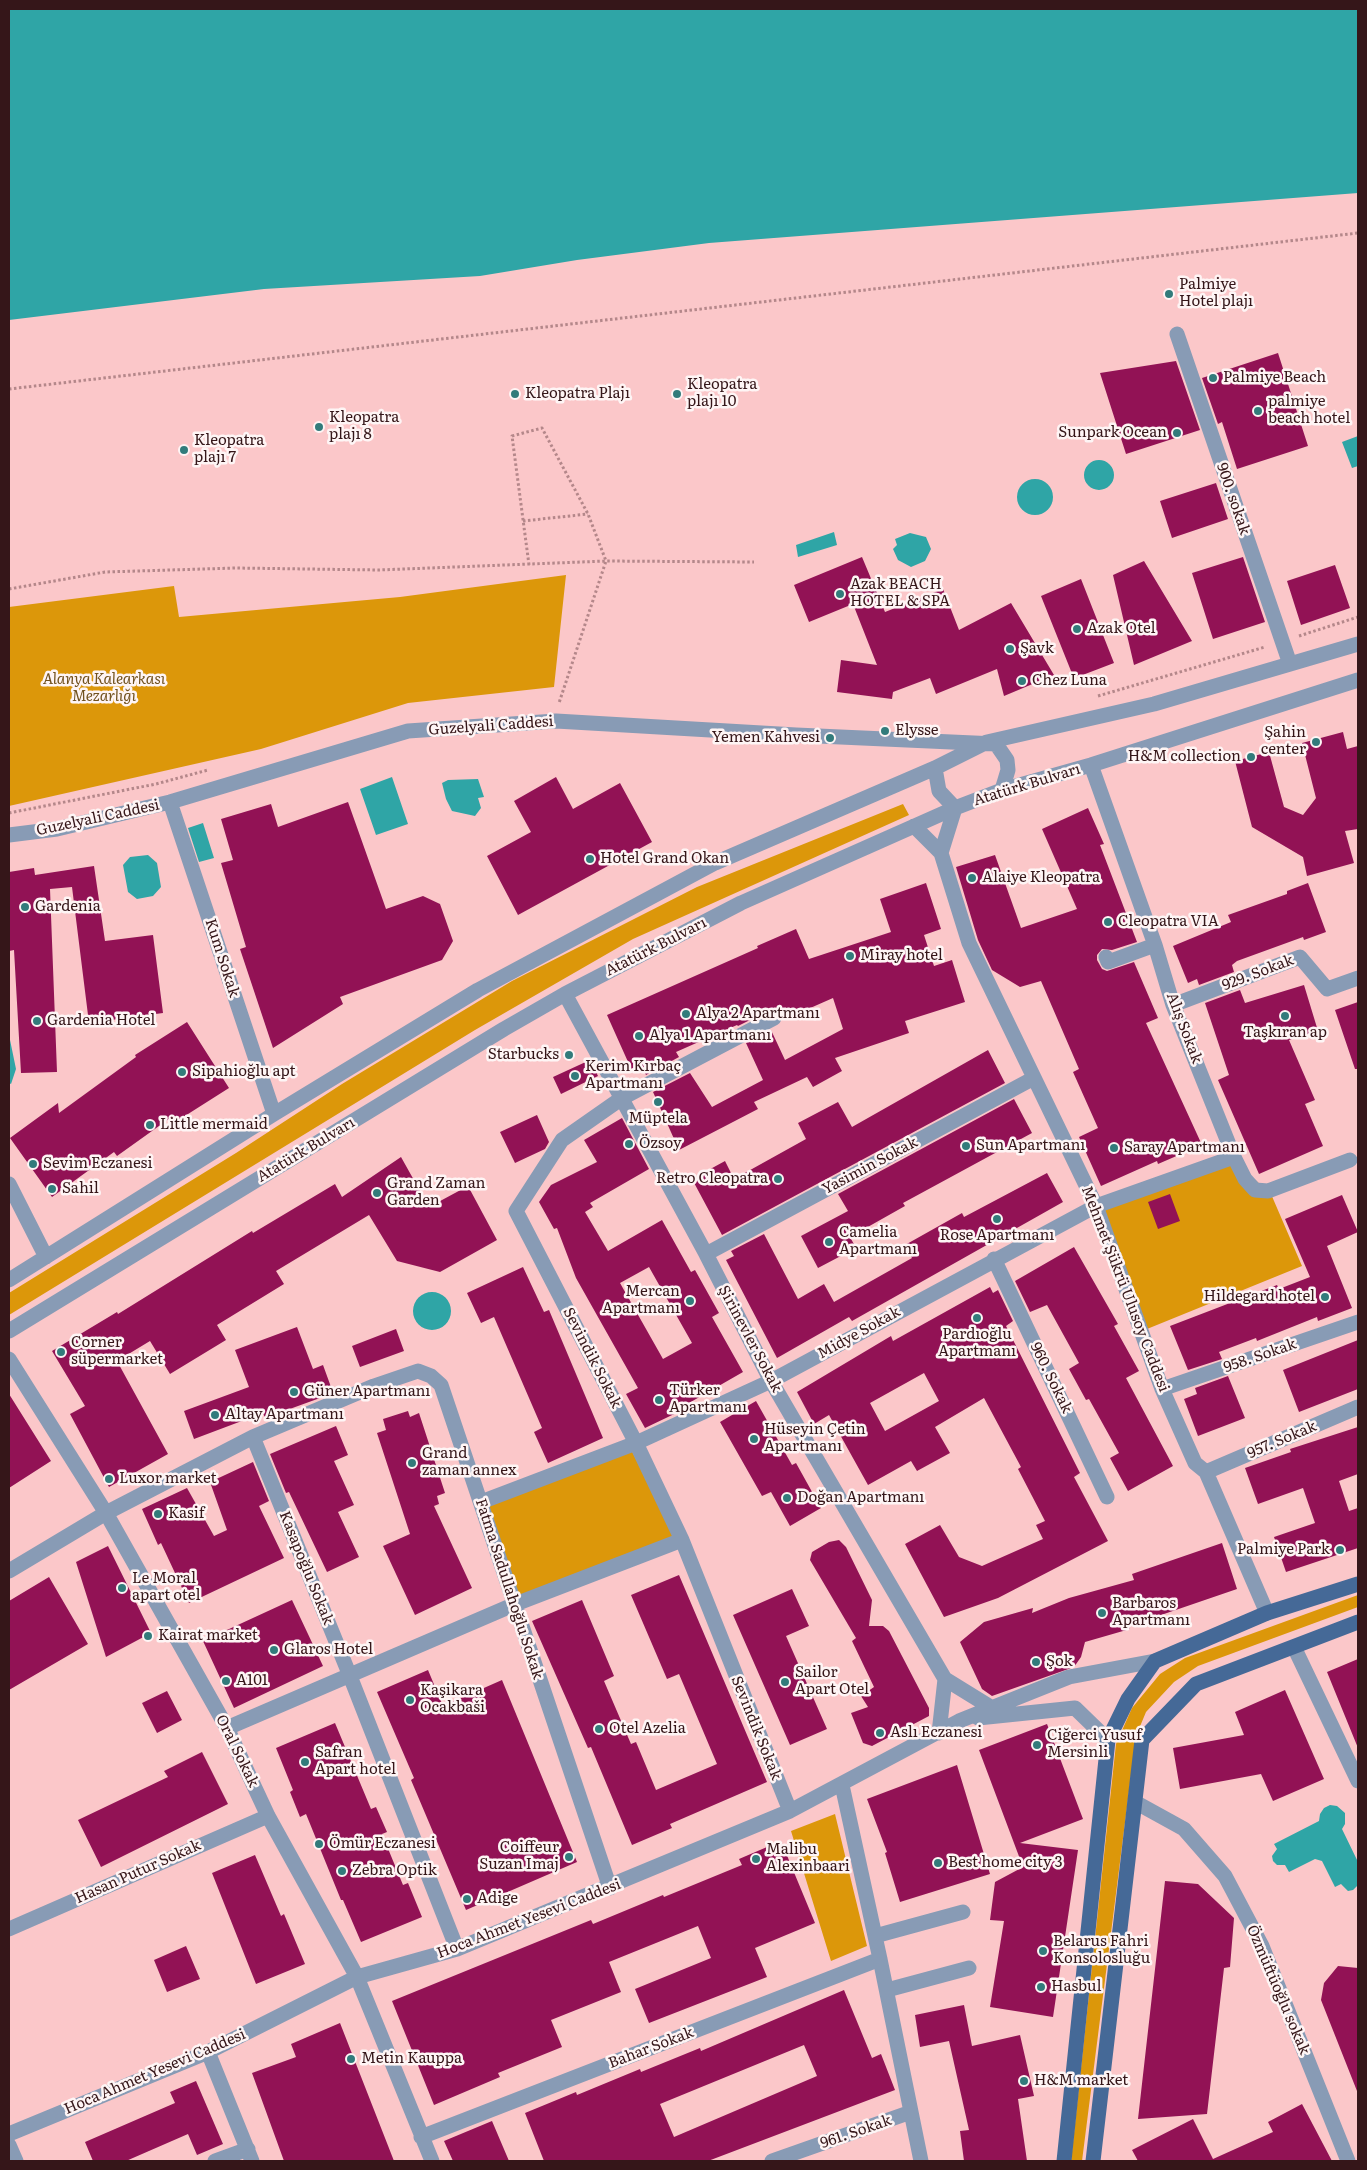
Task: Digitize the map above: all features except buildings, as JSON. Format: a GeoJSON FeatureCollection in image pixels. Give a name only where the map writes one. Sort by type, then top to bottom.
{"type":"FeatureCollection","features":[{"type":"Feature","properties":{"kind":"main road"},"geometry":{"type":"LineString","coordinates":[[1064,2161],[1108,1740],[1128,1699],[1155,1661],[1267,1612],[1358,1584]]}},
{"type":"Feature","properties":{"kind":"main road"},"geometry":{"type":"LineString","coordinates":[[1093,2161],[1142,1740],[1196,1684],[1358,1622]]}},
{"type":"Feature","properties":{"kind":"street","name":"900. sokak"},"geometry":{"type":"LineString","coordinates":[[1177,334],[1290,664]]}},
{"type":"Feature","properties":{"kind":"street"},"geometry":{"type":"LineString","coordinates":[[9,1280],[274,1114],[478,990],[715,863],[935,768],[987,742],[1154,704],[1358,644]]}},
{"type":"Feature","properties":{"kind":"street","name":"Atatürk Bulvarı"},"geometry":{"type":"LineString","coordinates":[[9,1331],[565,994],[741,903],[955,808],[1002,790],[1091,765],[1358,680]]}},
{"type":"Feature","properties":{"kind":"street","name":"Guzelyali Caddesi"},"geometry":{"type":"LineString","coordinates":[[9,835],[58,829],[170,802],[408,731],[556,721],[796,736],[987,742]]}},
{"type":"Feature","properties":{"kind":"street"},"geometry":{"type":"LineString","coordinates":[[987,742],[996,744],[1007,760],[1008,770],[1002,790]]}},
{"type":"Feature","properties":{"kind":"street","name":"Alış Sokak"},"geometry":{"type":"LineString","coordinates":[[1091,765],[1155,945],[1173,1005],[1234,1157],[1251,1188],[1264,1191],[1278,1188],[1350,1160]]}},
{"type":"Feature","properties":{"kind":"street"},"geometry":{"type":"LineString","coordinates":[[935,768],[939,791],[955,808],[940,853]]}},
{"type":"Feature","properties":{"kind":"street","name":"Kum Sokak"},"geometry":{"type":"LineString","coordinates":[[170,802],[274,1114]]}},
{"type":"Feature","properties":{"kind":"street","name":"Mehmet Şükrü Ulusoy Caddesi"},"geometry":{"type":"LineString","coordinates":[[914,826],[940,853],[969,943],[1096,1206],[1162,1389],[1195,1463],[1206,1472],[1267,1612]]}},
{"type":"Feature","properties":{"kind":"street"},"geometry":{"type":"LineString","coordinates":[[1106,957],[1108,962],[1155,945]]}},
{"type":"Feature","properties":{"kind":"street","name":"929. Sokak"},"geometry":{"type":"LineString","coordinates":[[1173,1005],[1300,957],[1327,989],[1358,978]]}},
{"type":"Feature","properties":{"kind":"street","name":"Şirinevler Sokak"},"geometry":{"type":"LineString","coordinates":[[565,994],[706,1254],[770,1381],[945,1680],[992,1708]]}},
{"type":"Feature","properties":{"kind":"street","name":"Sevindik Sokak"},"geometry":{"type":"LineString","coordinates":[[774,1018],[622,1098],[562,1140],[516,1211],[636,1443],[682,1540],[790,1812]]}},
{"type":"Feature","properties":{"kind":"street","name":"Yasimin Sokak"},"geometry":{"type":"LineString","coordinates":[[706,1254],[1034,1078]]}},
{"type":"Feature","properties":{"kind":"street","name":"Midye Sokak"},"geometry":{"type":"LineString","coordinates":[[480,1502],[636,1443],[770,1381],[1096,1206],[1234,1157]]}},
{"type":"Feature","properties":{"kind":"street"},"geometry":{"type":"LineString","coordinates":[[9,1184],[46,1257]]}},
{"type":"Feature","properties":{"kind":"street","name":"960. Sokak"},"geometry":{"type":"LineString","coordinates":[[994,1260],[1107,1496]]}},
{"type":"Feature","properties":{"kind":"street","name":"958. Sokak"},"geometry":{"type":"LineString","coordinates":[[1162,1389],[1358,1322]]}},
{"type":"Feature","properties":{"kind":"street","name":"Oral Sokak"},"geometry":{"type":"LineString","coordinates":[[9,1359],[106,1513],[227,1728],[268,1816],[357,1977],[432,2161]]}},
{"type":"Feature","properties":{"kind":"street","name":"Fatma Sadullahoğlu Sokak"},"geometry":{"type":"LineString","coordinates":[[9,1571],[106,1513],[253,1437],[374,1386],[418,1371],[425,1373],[441,1385],[513,1605],[610,1888]]}},
{"type":"Feature","properties":{"kind":"street","name":"957. Sokak"},"geometry":{"type":"LineString","coordinates":[[1206,1472],[1358,1407]]}},
{"type":"Feature","properties":{"kind":"street","name":"Kasapoğlu Sokak"},"geometry":{"type":"LineString","coordinates":[[253,1437],[458,1949]]}},
{"type":"Feature","properties":{"kind":"street"},"geometry":{"type":"LineString","coordinates":[[227,1728],[513,1605],[682,1540]]}},
{"type":"Feature","properties":{"kind":"street"},"geometry":{"type":"LineString","coordinates":[[1294,1647],[1358,1781]]}},
{"type":"Feature","properties":{"kind":"street","name":"Hoca Ahmet Yesevi Caddesi"},"geometry":{"type":"LineString","coordinates":[[9,2134],[208,2052],[357,1977],[458,1949],[610,1888],[790,1812],[959,1721],[1069,1677],[1155,1661]]}},
{"type":"Feature","properties":{"kind":"street"},"geometry":{"type":"LineString","coordinates":[[939,1733],[945,1680]]}},
{"type":"Feature","properties":{"kind":"street","name":"Hoca Ahmet Yesevi Caddesi"},"geometry":{"type":"LineString","coordinates":[[959,1721],[1075,1708],[1108,1740]]}},
{"type":"Feature","properties":{"kind":"street"},"geometry":{"type":"LineString","coordinates":[[842,1785],[921,2161]]}},
{"type":"Feature","properties":{"kind":"street","name":"Özmüftüoğlu sokak"},"geometry":{"type":"LineString","coordinates":[[1135,1802],[1184,1829],[1226,1876],[1262,1946],[1348,2161]]}},
{"type":"Feature","properties":{"kind":"street","name":"Hasan Putur Sokak"},"geometry":{"type":"LineString","coordinates":[[9,1929],[268,1816]]}},
{"type":"Feature","properties":{"kind":"street"},"geometry":{"type":"LineString","coordinates":[[875,1936],[963,1912]]}},
{"type":"Feature","properties":{"kind":"street","name":"Bahar Sokak"},"geometry":{"type":"LineString","coordinates":[[421,2137],[880,1959]]}},
{"type":"Feature","properties":{"kind":"street"},"geometry":{"type":"LineString","coordinates":[[886,1990],[968,1968]]}},
{"type":"Feature","properties":{"kind":"street"},"geometry":{"type":"LineString","coordinates":[[208,2052],[250,2155],[215,2161]]}},
{"type":"Feature","properties":{"kind":"street","name":"961. Sokak"},"geometry":{"type":"LineString","coordinates":[[772,2161],[911,2112]]}},
{"type":"Feature","properties":{"kind":"street"},"geometry":{"type":"LineString","coordinates":[[9,2146],[16,2161]]}},
{"type":"Feature","properties":{"kind":"path"},"geometry":{"type":"LineString","coordinates":[[9,389],[1358,233]]}},
{"type":"Feature","properties":{"kind":"path"},"geometry":{"type":"LineString","coordinates":[[529,565],[512,436],[542,428],[588,514],[606,561],[558,705],[556,721]]}},
{"type":"Feature","properties":{"kind":"path"},"geometry":{"type":"LineString","coordinates":[[523,521],[588,514]]}},
{"type":"Feature","properties":{"kind":"path"},"geometry":{"type":"LineString","coordinates":[[9,589],[105,572],[236,568],[378,570],[606,561],[754,562]]}},
{"type":"Feature","properties":{"kind":"green space","name":"Alanya Kalearkası Mezarlığı"},"geometry":{"type":"Polygon","coordinates":[[[566,575],[554,687],[408,703],[261,749],[9,806],[9,607],[174,586],[179,617],[400,597],[566,575]]]}},
{"type":"Feature","properties":{"kind":"green space"},"geometry":{"type":"Polygon","coordinates":[[[903,804],[909,815],[633,939],[475,1030],[9,1315],[9,1293],[236,1153],[342,1084],[512,981],[697,887],[903,804]]]}},
{"type":"Feature","properties":{"kind":"green space"},"geometry":{"type":"Polygon","coordinates":[[[1233,1160],[1271,1194],[1302,1266],[1147,1329],[1104,1210],[1233,1160]]]}},
{"type":"Feature","properties":{"kind":"green space"},"geometry":{"type":"Polygon","coordinates":[[[632,1451],[674,1537],[516,1598],[486,1506],[632,1451]]]}},
{"type":"Feature","properties":{"kind":"green space"},"geometry":{"type":"Polygon","coordinates":[[[1358,1595],[1358,1607],[1198,1666],[1174,1682],[1146,1712],[1136,1736],[1082,2161],[1071,2161],[1116,1744],[1132,1708],[1160,1674],[1185,1658],[1358,1595]]]}},
{"type":"Feature","properties":{"kind":"green space"},"geometry":{"type":"Polygon","coordinates":[[[835,1814],[867,1946],[831,1961],[791,1831],[835,1814]]]}},
{"type":"Feature","properties":{"kind":"water"},"geometry":{"type":"Polygon","coordinates":[[[9,9],[1358,9],[1358,193],[709,243],[577,260],[480,276],[264,289],[9,320],[9,9]]]}},
{"type":"Feature","properties":{"kind":"water"},"geometry":{"type":"Polygon","coordinates":[[[1358,436],[1358,466],[1352,468],[1342,442],[1358,436]]]}},
{"type":"Feature","properties":{"kind":"water"},"geometry":{"type":"Polygon","coordinates":[[[1099,460],[1110,464],[1114,475],[1110,486],[1099,490],[1088,486],[1084,475],[1088,464],[1099,460]]]}},
{"type":"Feature","properties":{"kind":"water"},"geometry":{"type":"Polygon","coordinates":[[[1035,479],[1042,480],[1048,484],[1052,490],[1052,504],[1048,510],[1042,514],[1035,515],[1028,514],[1022,510],[1018,504],[1017,497],[1018,490],[1022,484],[1028,480],[1035,479]]]}},
{"type":"Feature","properties":{"kind":"water"},"geometry":{"type":"Polygon","coordinates":[[[834,532],[837,545],[798,557],[796,545],[834,532]]]}},
{"type":"Feature","properties":{"kind":"water"},"geometry":{"type":"Polygon","coordinates":[[[910,533],[926,537],[931,549],[925,561],[911,567],[898,560],[893,549],[897,545],[895,539],[910,533]]]}},
{"type":"Feature","properties":{"kind":"water"},"geometry":{"type":"Polygon","coordinates":[[[392,777],[408,824],[376,835],[360,789],[392,777]]]}},
{"type":"Feature","properties":{"kind":"water"},"geometry":{"type":"Polygon","coordinates":[[[478,779],[484,797],[478,798],[481,808],[475,816],[452,811],[446,799],[442,783],[448,780],[478,779]]]}},
{"type":"Feature","properties":{"kind":"water"},"geometry":{"type":"Polygon","coordinates":[[[203,823],[214,858],[199,862],[188,828],[203,823]]]}},
{"type":"Feature","properties":{"kind":"water"},"geometry":{"type":"Polygon","coordinates":[[[148,855],[157,863],[161,887],[153,896],[137,899],[128,892],[123,865],[130,857],[148,855]]]}},
{"type":"Feature","properties":{"kind":"water"},"geometry":{"type":"Polygon","coordinates":[[[9,1035],[16,1069],[11,1084],[9,1083],[9,1035]]]}},
{"type":"Feature","properties":{"kind":"water"},"geometry":{"type":"Polygon","coordinates":[[[432,1292],[445,1298],[451,1311],[445,1324],[432,1330],[419,1324],[413,1311],[419,1298],[432,1292]]]}},
{"type":"Feature","properties":{"kind":"water"},"geometry":{"type":"Polygon","coordinates":[[[1330,1805],[1337,1806],[1345,1813],[1345,1824],[1342,1829],[1358,1862],[1358,1885],[1353,1890],[1348,1891],[1341,1884],[1335,1887],[1322,1861],[1315,1859],[1289,1872],[1285,1865],[1277,1865],[1273,1861],[1272,1856],[1277,1849],[1274,1844],[1319,1821],[1320,1814],[1324,1808],[1330,1805]]]}},
{"type":"Feature","properties":{"kind":"place","name":"Palmiye Hotel plajı"},"geometry":{"type":"Point","coordinates":[1169,294]}},
{"type":"Feature","properties":{"kind":"place","name":"Palmiye Beach"},"geometry":{"type":"Point","coordinates":[1213,378]}},
{"type":"Feature","properties":{"kind":"place","name":"Kleopatra Plajı"},"geometry":{"type":"Point","coordinates":[515,394]}},
{"type":"Feature","properties":{"kind":"place","name":"Kleopatra plajı 10"},"geometry":{"type":"Point","coordinates":[677,394]}},
{"type":"Feature","properties":{"kind":"place","name":"palmiye beach hotel"},"geometry":{"type":"Point","coordinates":[1258,411]}},
{"type":"Feature","properties":{"kind":"place","name":"Kleopatra plajı 8"},"geometry":{"type":"Point","coordinates":[319,427]}},
{"type":"Feature","properties":{"kind":"place","name":"Sunpark Ocean"},"geometry":{"type":"Point","coordinates":[1177,433]}},
{"type":"Feature","properties":{"kind":"place","name":"Kleopatra plajı 7"},"geometry":{"type":"Point","coordinates":[184,450]}},
{"type":"Feature","properties":{"kind":"place","name":"Azak BEACH HOTEL & SPA"},"geometry":{"type":"Point","coordinates":[840,594]}},
{"type":"Feature","properties":{"kind":"place","name":"Azak Otel"},"geometry":{"type":"Point","coordinates":[1077,629]}},
{"type":"Feature","properties":{"kind":"place","name":"Şavk"},"geometry":{"type":"Point","coordinates":[1010,649]}},
{"type":"Feature","properties":{"kind":"place","name":"Chez Luna"},"geometry":{"type":"Point","coordinates":[1022,681]}},
{"type":"Feature","properties":{"kind":"place","name":"Elysse"},"geometry":{"type":"Point","coordinates":[885,731]}},
{"type":"Feature","properties":{"kind":"place","name":"Yemen Kahvesi"},"geometry":{"type":"Point","coordinates":[830,738]}},
{"type":"Feature","properties":{"kind":"place","name":"Şahin center"},"geometry":{"type":"Point","coordinates":[1316,742]}},
{"type":"Feature","properties":{"kind":"place","name":"H&M collection"},"geometry":{"type":"Point","coordinates":[1251,757]}},
{"type":"Feature","properties":{"kind":"place","name":"Hotel Grand Okan"},"geometry":{"type":"Point","coordinates":[590,859]}},
{"type":"Feature","properties":{"kind":"place","name":"Alaiye Kleopatra"},"geometry":{"type":"Point","coordinates":[972,878]}},
{"type":"Feature","properties":{"kind":"place","name":"Gardenia"},"geometry":{"type":"Point","coordinates":[25,907]}},
{"type":"Feature","properties":{"kind":"place","name":"Cleopatra VIA"},"geometry":{"type":"Point","coordinates":[1108,922]}},
{"type":"Feature","properties":{"kind":"place","name":"Miray hotel"},"geometry":{"type":"Point","coordinates":[850,956]}},
{"type":"Feature","properties":{"kind":"place","name":"Alya 2 Apartmanı"},"geometry":{"type":"Point","coordinates":[686,1014]}},
{"type":"Feature","properties":{"kind":"place","name":"Taşkıran ap"},"geometry":{"type":"Point","coordinates":[1285,1016]}},
{"type":"Feature","properties":{"kind":"place","name":"Gardenia Hotel"},"geometry":{"type":"Point","coordinates":[37,1021]}},
{"type":"Feature","properties":{"kind":"place","name":"Alya 1 Apartmanı"},"geometry":{"type":"Point","coordinates":[639,1036]}},
{"type":"Feature","properties":{"kind":"place","name":"Starbucks"},"geometry":{"type":"Point","coordinates":[569,1055]}},
{"type":"Feature","properties":{"kind":"place","name":"Sipahioğlu apt"},"geometry":{"type":"Point","coordinates":[182,1072]}},
{"type":"Feature","properties":{"kind":"place","name":"Kerim Kırbaç Apartmanı"},"geometry":{"type":"Point","coordinates":[575,1076]}},
{"type":"Feature","properties":{"kind":"place","name":"Müptela"},"geometry":{"type":"Point","coordinates":[658,1102]}},
{"type":"Feature","properties":{"kind":"place","name":"Little mermaid"},"geometry":{"type":"Point","coordinates":[150,1125]}},
{"type":"Feature","properties":{"kind":"place","name":"Özsoy"},"geometry":{"type":"Point","coordinates":[629,1144]}},
{"type":"Feature","properties":{"kind":"place","name":"Sun Apartmanı"},"geometry":{"type":"Point","coordinates":[966,1146]}},
{"type":"Feature","properties":{"kind":"place","name":"Saray Apartmanı"},"geometry":{"type":"Point","coordinates":[1114,1148]}},
{"type":"Feature","properties":{"kind":"place","name":"Sevim Eczanesi"},"geometry":{"type":"Point","coordinates":[33,1164]}},
{"type":"Feature","properties":{"kind":"place","name":"Retro Cleopatra"},"geometry":{"type":"Point","coordinates":[778,1179]}},
{"type":"Feature","properties":{"kind":"place","name":"Sahil"},"geometry":{"type":"Point","coordinates":[52,1189]}},
{"type":"Feature","properties":{"kind":"place","name":"Grand Zaman Garden"},"geometry":{"type":"Point","coordinates":[377,1193]}},
{"type":"Feature","properties":{"kind":"place","name":"Rose Apartmanı"},"geometry":{"type":"Point","coordinates":[997,1219]}},
{"type":"Feature","properties":{"kind":"place","name":"Camelia Apartmanı"},"geometry":{"type":"Point","coordinates":[829,1242]}},
{"type":"Feature","properties":{"kind":"place","name":"Hildegard hotel"},"geometry":{"type":"Point","coordinates":[1325,1297]}},
{"type":"Feature","properties":{"kind":"place","name":"Mercan Apartmanı"},"geometry":{"type":"Point","coordinates":[690,1301]}},
{"type":"Feature","properties":{"kind":"place","name":"Pardıoğlu Apartmanı"},"geometry":{"type":"Point","coordinates":[977,1318]}},
{"type":"Feature","properties":{"kind":"place","name":"Corner süpermarket"},"geometry":{"type":"Point","coordinates":[61,1352]}},
{"type":"Feature","properties":{"kind":"place","name":"Güner Apartmanı"},"geometry":{"type":"Point","coordinates":[294,1392]}},
{"type":"Feature","properties":{"kind":"place","name":"Türker Apartmanı"},"geometry":{"type":"Point","coordinates":[659,1400]}},
{"type":"Feature","properties":{"kind":"place","name":"Altay Apartmanı"},"geometry":{"type":"Point","coordinates":[215,1415]}},
{"type":"Feature","properties":{"kind":"place","name":"Hüseyin Çetin Apartmanı"},"geometry":{"type":"Point","coordinates":[754,1439]}},
{"type":"Feature","properties":{"kind":"place","name":"Grand zaman annex"},"geometry":{"type":"Point","coordinates":[412,1463]}},
{"type":"Feature","properties":{"kind":"place","name":"Luxor market"},"geometry":{"type":"Point","coordinates":[109,1479]}},
{"type":"Feature","properties":{"kind":"place","name":"Doğan Apartmanı"},"geometry":{"type":"Point","coordinates":[787,1498]}},
{"type":"Feature","properties":{"kind":"place","name":"Kasif"},"geometry":{"type":"Point","coordinates":[158,1514]}},
{"type":"Feature","properties":{"kind":"place","name":"Palmiye Park"},"geometry":{"type":"Point","coordinates":[1340,1550]}},
{"type":"Feature","properties":{"kind":"place","name":"Le Moral apart otel"},"geometry":{"type":"Point","coordinates":[122,1588]}},
{"type":"Feature","properties":{"kind":"place","name":"Barbaros Apartmanı"},"geometry":{"type":"Point","coordinates":[1102,1613]}},
{"type":"Feature","properties":{"kind":"place","name":"Kairat market"},"geometry":{"type":"Point","coordinates":[148,1636]}},
{"type":"Feature","properties":{"kind":"place","name":"Glaros Hotel"},"geometry":{"type":"Point","coordinates":[274,1650]}},
{"type":"Feature","properties":{"kind":"place","name":"Şok"},"geometry":{"type":"Point","coordinates":[1036,1662]}},
{"type":"Feature","properties":{"kind":"place","name":"A101"},"geometry":{"type":"Point","coordinates":[226,1681]}},
{"type":"Feature","properties":{"kind":"place","name":"Sailor Apart Otel"},"geometry":{"type":"Point","coordinates":[785,1682]}},
{"type":"Feature","properties":{"kind":"place","name":"Kaşikara Ocakbaši"},"geometry":{"type":"Point","coordinates":[410,1700]}},
{"type":"Feature","properties":{"kind":"place","name":"Otel Azelia"},"geometry":{"type":"Point","coordinates":[599,1729]}},
{"type":"Feature","properties":{"kind":"place","name":"Aslı Eczanesi"},"geometry":{"type":"Point","coordinates":[880,1733]}},
{"type":"Feature","properties":{"kind":"place","name":"Ciğerci Yusuf Mersinli"},"geometry":{"type":"Point","coordinates":[1037,1745]}},
{"type":"Feature","properties":{"kind":"place","name":"Safran Apart hotel"},"geometry":{"type":"Point","coordinates":[305,1762]}},
{"type":"Feature","properties":{"kind":"place","name":"Ömür Eczanesi"},"geometry":{"type":"Point","coordinates":[319,1844]}},
{"type":"Feature","properties":{"kind":"place","name":"Coiffeur Suzan Imaj"},"geometry":{"type":"Point","coordinates":[569,1857]}},
{"type":"Feature","properties":{"kind":"place","name":"Malibu Alexinbaari"},"geometry":{"type":"Point","coordinates":[756,1859]}},
{"type":"Feature","properties":{"kind":"place","name":"Best home city 3"},"geometry":{"type":"Point","coordinates":[938,1863]}},
{"type":"Feature","properties":{"kind":"place","name":"Zebra Optik"},"geometry":{"type":"Point","coordinates":[342,1871]}},
{"type":"Feature","properties":{"kind":"place","name":"Adige"},"geometry":{"type":"Point","coordinates":[467,1899]}},
{"type":"Feature","properties":{"kind":"place","name":"Belarus Fahri Konsolosluğu"},"geometry":{"type":"Point","coordinates":[1043,1951]}},
{"type":"Feature","properties":{"kind":"place","name":"Hasbul"},"geometry":{"type":"Point","coordinates":[1041,1987]}},
{"type":"Feature","properties":{"kind":"place","name":"Metin Kauppa"},"geometry":{"type":"Point","coordinates":[351,2059]}},
{"type":"Feature","properties":{"kind":"place","name":"H&M market"},"geometry":{"type":"Point","coordinates":[1024,2081]}}]}
